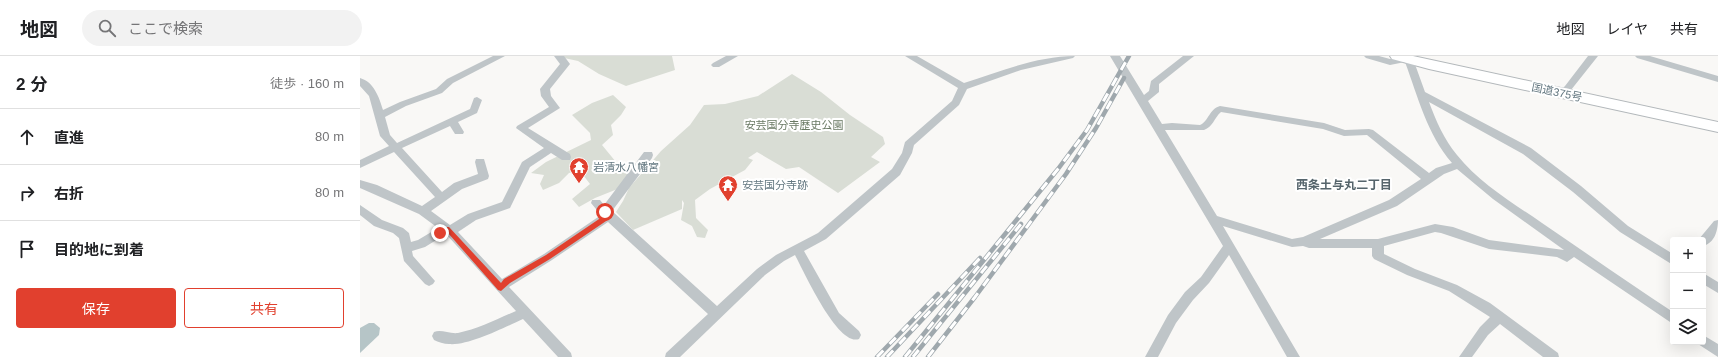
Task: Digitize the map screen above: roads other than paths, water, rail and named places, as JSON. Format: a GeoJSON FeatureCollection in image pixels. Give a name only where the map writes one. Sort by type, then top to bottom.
{"type":"FeatureCollection","features":[{"type":"Feature","properties":{"kind":"highway","name":"国道375号"},"geometry":{"type":"LineString","coordinates":[[1408,57],[1718,118]]}},
{"type":"Feature","properties":{"kind":"highway","name":"国道375号"},"geometry":{"type":"LineString","coordinates":[[1408,57],[1718,126]]}},
{"type":"Feature","properties":{"kind":"street"},"geometry":{"type":"LineString","coordinates":[[379,116],[403,104],[439,96],[452,77],[500,56]]}},
{"type":"Feature","properties":{"kind":"street"},"geometry":{"type":"LineString","coordinates":[[559,56],[565,64],[545,89],[546,96],[555,108],[521,128],[566,157]]}},
{"type":"Feature","properties":{"kind":"street"},"geometry":{"type":"LineString","coordinates":[[716,65],[733,56]]}},
{"type":"Feature","properties":{"kind":"street"},"geometry":{"type":"LineString","coordinates":[[910,56],[963,87]]}},
{"type":"Feature","properties":{"kind":"street"},"geometry":{"type":"LineString","coordinates":[[671,357],[761,272],[780,258],[822,236],[896,172],[910,144],[956,103],[963,87],[1019,68],[1070,56]]}},
{"type":"Feature","properties":{"kind":"street"},"geometry":{"type":"LineString","coordinates":[[1115,56],[1160,128],[1294,357]]}},
{"type":"Feature","properties":{"kind":"street"},"geometry":{"type":"LineString","coordinates":[[1143,100],[1154,92],[1154,83],[1189,56]]}},
{"type":"Feature","properties":{"kind":"street"},"geometry":{"type":"LineString","coordinates":[[1369,56],[1390,62],[1408,57],[1420,93],[1437,133],[1446,149],[1460,164],[1502,200],[1670,317]]}},
{"type":"Feature","properties":{"kind":"street"},"geometry":{"type":"LineString","coordinates":[[1568,88],[1593,56]]}},
{"type":"Feature","properties":{"kind":"street"},"geometry":{"type":"LineString","coordinates":[[1640,56],[1718,79]]}},
{"type":"Feature","properties":{"kind":"street"},"geometry":{"type":"LineString","coordinates":[[360,81],[368,87],[374,96],[385,136],[441,197]]}},
{"type":"Feature","properties":{"kind":"street"},"geometry":{"type":"LineString","coordinates":[[1420,93],[1528,151],[1577,188],[1624,229],[1670,258]]}},
{"type":"Feature","properties":{"kind":"street"},"geometry":{"type":"LineString","coordinates":[[360,164],[474,111],[477,100]]}},
{"type":"Feature","properties":{"kind":"street"},"geometry":{"type":"LineString","coordinates":[[1160,128],[1172,126],[1200,128],[1206,126],[1215,112],[1220,109],[1324,126],[1344,133],[1369,132],[1429,179]]}},
{"type":"Feature","properties":{"kind":"street"},"geometry":{"type":"LineString","coordinates":[[452,121],[458,132]]}},
{"type":"Feature","properties":{"kind":"street"},"geometry":{"type":"LineString","coordinates":[[406,248],[421,244],[472,217],[506,205],[526,164],[551,148]]}},
{"type":"Feature","properties":{"kind":"street"},"geometry":{"type":"LineString","coordinates":[[501,288],[507,281],[548,257],[608,213],[648,155]]}},
{"type":"Feature","properties":{"kind":"street"},"geometry":{"type":"LineString","coordinates":[[423,211],[458,186],[484,176],[480,162]]}},
{"type":"Feature","properties":{"kind":"street"},"geometry":{"type":"LineString","coordinates":[[1215,221],[1292,243],[1305,241],[1393,203],[1440,171],[1460,164]]}},
{"type":"Feature","properties":{"kind":"street"},"geometry":{"type":"LineString","coordinates":[[360,184],[373,188],[423,211],[448,230],[566,357]]}},
{"type":"Feature","properties":{"kind":"street"},"geometry":{"type":"LineString","coordinates":[[596,203],[716,313]]}},
{"type":"Feature","properties":{"kind":"street"},"geometry":{"type":"LineString","coordinates":[[360,210],[374,221],[386,227],[396,228],[405,236],[408,258],[429,282]]}},
{"type":"Feature","properties":{"kind":"street"},"geometry":{"type":"LineString","coordinates":[[1706,238],[1718,224]]}},
{"type":"Feature","properties":{"kind":"street"},"geometry":{"type":"LineString","coordinates":[[1305,241],[1309,244],[1378,242],[1435,228],[1444,228],[1493,245],[1559,253],[1567,257],[1574,251]]}},
{"type":"Feature","properties":{"kind":"street"},"geometry":{"type":"LineString","coordinates":[[1378,242],[1378,256],[1411,272],[1453,288],[1486,307],[1554,357]]}},
{"type":"Feature","properties":{"kind":"street"},"geometry":{"type":"LineString","coordinates":[[1151,357],[1172,319],[1189,296],[1206,280],[1226,250],[1230,247]]}},
{"type":"Feature","properties":{"kind":"street"},"geometry":{"type":"LineString","coordinates":[[797,248],[835,317],[855,335]]}},
{"type":"Feature","properties":{"kind":"street"},"geometry":{"type":"LineString","coordinates":[[1706,280],[1718,288]]}},
{"type":"Feature","properties":{"kind":"street"},"geometry":{"type":"LineString","coordinates":[[438,336],[450,339],[498,325],[525,313]]}},
{"type":"Feature","properties":{"kind":"street"},"geometry":{"type":"LineString","coordinates":[[1465,357],[1484,331],[1499,317]]}},
{"type":"Feature","properties":{"kind":"street"},"geometry":{"type":"LineString","coordinates":[[1706,342],[1718,351]]}},
{"type":"Feature","properties":{"kind":"railway"},"geometry":{"type":"LineString","coordinates":[[905,357],[1058,169],[1087,130],[1129,56]]}},
{"type":"Feature","properties":{"kind":"railway"},"geometry":{"type":"LineString","coordinates":[[928,357],[975,297],[1066,174],[1096,128],[1124,78]]}},
{"type":"Feature","properties":{"kind":"railway"},"geometry":{"type":"LineString","coordinates":[[913,357],[1021,224]]}},
{"type":"Feature","properties":{"kind":"railway"},"geometry":{"type":"LineString","coordinates":[[887,357],[980,258]]}},
{"type":"Feature","properties":{"kind":"railway"},"geometry":{"type":"LineString","coordinates":[[877,357],[938,294]]}},
{"type":"Feature","properties":{"kind":"place","name":"岩清水八幡宮"},"geometry":{"type":"Point","coordinates":[579,184]}},
{"type":"Feature","properties":{"kind":"place","name":"安芸国分寺跡"},"geometry":{"type":"Point","coordinates":[728,202]}},
{"type":"Feature","properties":{"kind":"district","name":"西条土与丸二丁目"},"geometry":{"type":"Point","coordinates":[1344,185]}},
{"type":"Feature","properties":{"kind":"park label","name":"安芸国分寺歴史公園"},"geometry":{"type":"Point","coordinates":[794,125]}}]}
